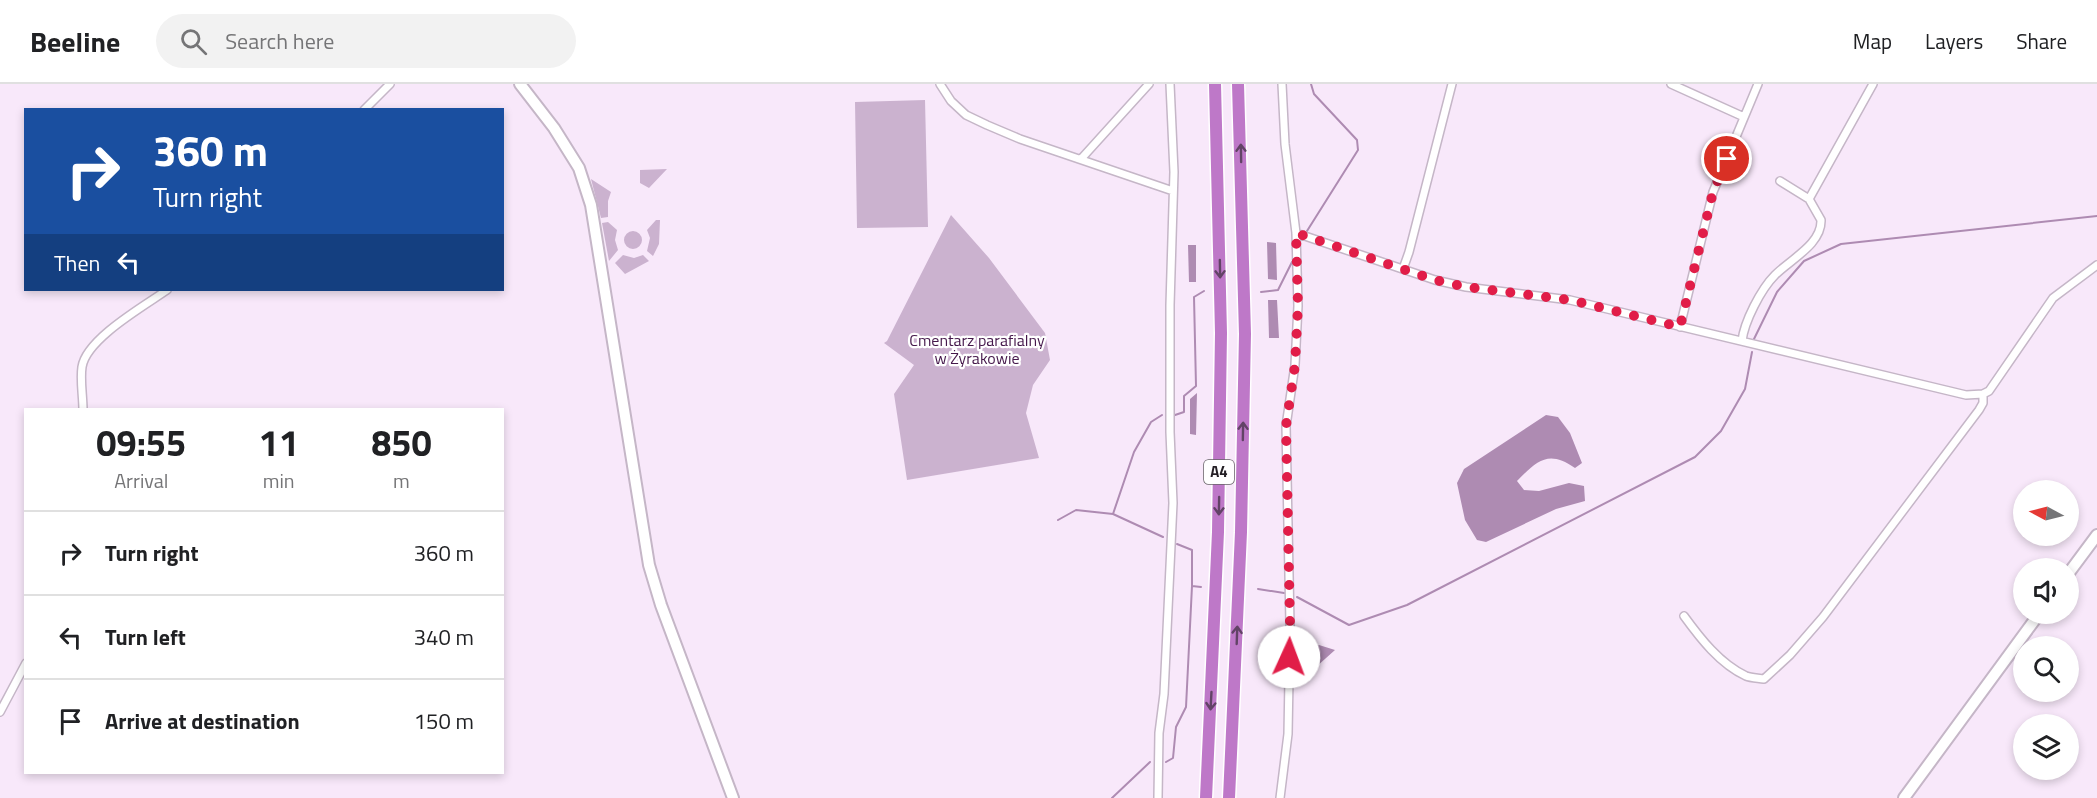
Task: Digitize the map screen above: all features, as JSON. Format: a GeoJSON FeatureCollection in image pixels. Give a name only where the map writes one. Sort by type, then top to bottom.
{"type":"FeatureCollection","features":[{"type":"Feature","properties":{"kind":"highway","name":"A4"},"geometry":{"type":"LineString","coordinates":[[1206,798],[1220,451],[1221,333],[1215,84]]}},
{"type":"Feature","properties":{"kind":"highway","name":"A4"},"geometry":{"type":"LineString","coordinates":[[1229,798],[1242,532],[1245,334],[1238,84]]}},
{"type":"Feature","properties":{"kind":"street"},"geometry":{"type":"LineString","coordinates":[[366,108],[390,84]]}},
{"type":"Feature","properties":{"kind":"street"},"geometry":{"type":"LineString","coordinates":[[520,84],[554,128],[579,168],[591,205],[649,565],[661,605],[733,798]]}},
{"type":"Feature","properties":{"kind":"street"},"geometry":{"type":"LineString","coordinates":[[940,84],[951,102],[966,115],[1020,139],[1173,191]]}},
{"type":"Feature","properties":{"kind":"street"},"geometry":{"type":"LineString","coordinates":[[1081,159],[1149,84]]}},
{"type":"Feature","properties":{"kind":"street"},"geometry":{"type":"LineString","coordinates":[[1158,798],[1159,733],[1164,694],[1173,503],[1170,432],[1173,191],[1170,84]]}},
{"type":"Feature","properties":{"kind":"street"},"geometry":{"type":"LineString","coordinates":[[1280,798],[1287,734],[1290,624],[1286,426],[1295,365],[1298,306],[1296,233],[1285,144],[1281,84]]}},
{"type":"Feature","properties":{"kind":"street"},"geometry":{"type":"LineString","coordinates":[[1403,268],[1452,84]]}},
{"type":"Feature","properties":{"kind":"street"},"geometry":{"type":"LineString","coordinates":[[1671,84],[1744,117]]}},
{"type":"Feature","properties":{"kind":"street"},"geometry":{"type":"LineString","coordinates":[[1680,327],[1713,192],[1758,84]]}},
{"type":"Feature","properties":{"kind":"street"},"geometry":{"type":"LineString","coordinates":[[1809,199],[1873,84]]}},
{"type":"Feature","properties":{"kind":"street"},"geometry":{"type":"LineString","coordinates":[[1742,341],[1743,329],[1769,282],[1819,234],[1821,220],[1809,199],[1780,181]]}},
{"type":"Feature","properties":{"kind":"street"},"geometry":{"type":"LineString","coordinates":[[1296,233],[1435,280],[1466,287],[1570,300],[1966,395],[1983,394],[1994,386],[2053,298],[2097,265]]}},
{"type":"Feature","properties":{"kind":"street"},"geometry":{"type":"LineString","coordinates":[[83,408],[82,367],[87,352],[97,340],[166,291]]}},
{"type":"Feature","properties":{"kind":"street"},"geometry":{"type":"LineString","coordinates":[[1684,616],[1699,637],[1727,664],[1747,677],[1764,679],[1790,655],[1823,617],[1979,410],[1983,402],[1983,394]]}},
{"type":"Feature","properties":{"kind":"street"},"geometry":{"type":"LineString","coordinates":[[2079,559],[2097,535]]}},
{"type":"Feature","properties":{"kind":"street"},"geometry":{"type":"LineString","coordinates":[[1904,798],[2032,624]]}},
{"type":"Feature","properties":{"kind":"street"},"geometry":{"type":"LineString","coordinates":[[0,712],[24,667]]}},
{"type":"Feature","properties":{"kind":"green space"},"geometry":{"type":"Polygon","coordinates":[[[925,100],[928,227],[857,228],[855,102],[925,100]]]}},
{"type":"Feature","properties":{"kind":"green space"},"geometry":{"type":"Polygon","coordinates":[[[667,169],[649,188],[640,183],[640,170],[667,169]]]}},
{"type":"Feature","properties":{"kind":"green space"},"geometry":{"type":"Polygon","coordinates":[[[591,179],[611,192],[608,201],[608,217],[601,218],[591,179]]]}},
{"type":"Feature","properties":{"kind":"green space","name":"Cmentarz parafialny w Żyrakowie"},"geometry":{"type":"Polygon","coordinates":[[[951,215],[989,258],[1045,333],[1050,360],[1033,385],[1026,413],[1039,458],[907,480],[894,394],[914,365],[884,343],[951,215]]]}},
{"type":"Feature","properties":{"kind":"green space"},"geometry":{"type":"Polygon","coordinates":[[[656,220],[660,220],[659,244],[653,256],[647,251],[650,238],[647,230],[656,220]]]}},
{"type":"Feature","properties":{"kind":"green space"},"geometry":{"type":"Polygon","coordinates":[[[608,222],[617,230],[615,240],[618,250],[609,261],[602,223],[608,222]]]}},
{"type":"Feature","properties":{"kind":"green space"},"geometry":{"type":"Polygon","coordinates":[[[633,231],[639,234],[642,240],[639,246],[633,249],[627,246],[624,240],[627,234],[633,231]]]}},
{"type":"Feature","properties":{"kind":"green space"},"geometry":{"type":"Polygon","coordinates":[[[623,255],[634,258],[643,255],[649,261],[625,274],[615,263],[623,255]]]}},
{"type":"Feature","properties":{"kind":"shaded area"},"geometry":{"type":"Polygon","coordinates":[[[1267,242],[1276,243],[1277,280],[1268,279],[1267,242]]]}},
{"type":"Feature","properties":{"kind":"shaded area"},"geometry":{"type":"Polygon","coordinates":[[[1188,245],[1196,245],[1196,282],[1189,282],[1188,245]]]}},
{"type":"Feature","properties":{"kind":"shaded area"},"geometry":{"type":"Polygon","coordinates":[[[1268,300],[1277,300],[1279,338],[1269,338],[1268,300]]]}},
{"type":"Feature","properties":{"kind":"shaded area"},"geometry":{"type":"Polygon","coordinates":[[[1197,393],[1196,435],[1190,434],[1190,399],[1197,393]]]}},
{"type":"Feature","properties":{"kind":"shaded area"},"geometry":{"type":"Polygon","coordinates":[[[1546,415],[1558,417],[1570,433],[1582,463],[1575,468],[1566,462],[1550,458],[1537,463],[1517,481],[1524,490],[1539,491],[1569,483],[1584,486],[1585,501],[1556,509],[1486,542],[1477,540],[1465,520],[1457,483],[1464,469],[1546,415]]]}},
{"type":"Feature","properties":{"kind":"shaded area"},"geometry":{"type":"Polygon","coordinates":[[[1319,645],[1335,650],[1297,684],[1299,651],[1319,645]]]}},
{"type":"Feature","properties":{"kind":"waterway"},"geometry":{"type":"LineString","coordinates":[[1307,231],[1358,150],[1357,140],[1314,94],[1311,84]]}},
{"type":"Feature","properties":{"kind":"waterway"},"geometry":{"type":"LineString","coordinates":[[1754,339],[1777,292],[1804,261],[1841,244],[2097,216]]}},
{"type":"Feature","properties":{"kind":"waterway"},"geometry":{"type":"LineString","coordinates":[[1261,292],[1278,290],[1292,262]]}},
{"type":"Feature","properties":{"kind":"waterway"},"geometry":{"type":"LineString","coordinates":[[1175,415],[1184,412],[1184,396],[1196,386],[1194,297],[1204,291]]}},
{"type":"Feature","properties":{"kind":"waterway"},"geometry":{"type":"LineString","coordinates":[[1297,597],[1349,625],[1407,605],[1695,457],[1721,431],[1745,389],[1752,352]]}},
{"type":"Feature","properties":{"kind":"waterway"},"geometry":{"type":"LineString","coordinates":[[1113,514],[1134,452],[1151,422],[1162,415]]}},
{"type":"Feature","properties":{"kind":"waterway"},"geometry":{"type":"LineString","coordinates":[[1058,520],[1076,510],[1113,514],[1163,537]]}},
{"type":"Feature","properties":{"kind":"waterway"},"geometry":{"type":"LineString","coordinates":[[1177,544],[1192,550],[1192,586],[1201,587]]}},
{"type":"Feature","properties":{"kind":"waterway"},"geometry":{"type":"LineString","coordinates":[[1166,762],[1173,758],[1176,727],[1186,707],[1192,586]]}},
{"type":"Feature","properties":{"kind":"waterway"},"geometry":{"type":"LineString","coordinates":[[1258,589],[1284,593]]}},
{"type":"Feature","properties":{"kind":"waterway"},"geometry":{"type":"LineString","coordinates":[[1112,798],[1150,762]]}},
{"type":"Feature","properties":{"kind":"route"},"geometry":{"type":"LineString","coordinates":[[1289,657],[1286,426],[1295,365],[1298,306],[1296,233],[1435,280],[1466,287],[1570,300],[1680,327],[1713,192],[1727,159]]}}]}
